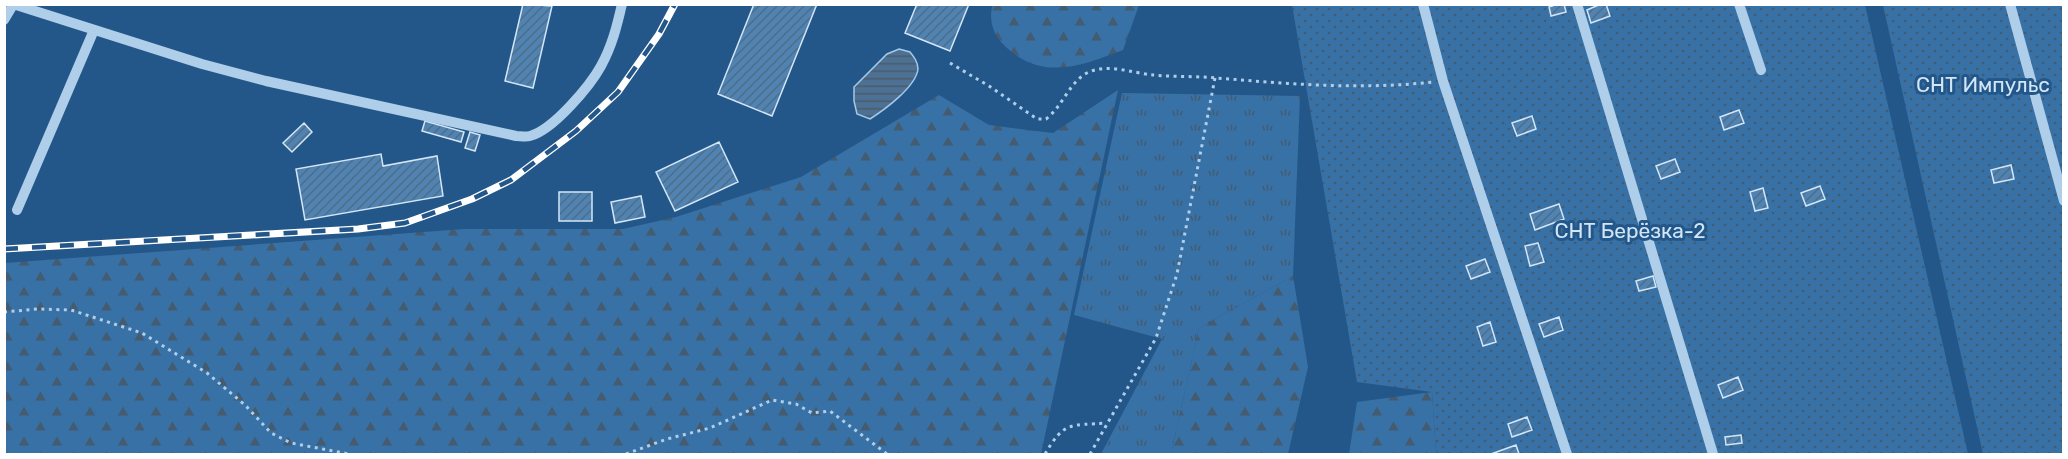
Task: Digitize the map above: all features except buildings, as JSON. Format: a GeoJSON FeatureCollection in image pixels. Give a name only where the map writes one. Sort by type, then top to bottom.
{"type":"FeatureCollection","features":[{"type":"Feature","properties":{"kind":"street"},"geometry":{"type":"LineString","coordinates":[[4,20],[13,5],[202,64],[266,81],[516,136],[530,136],[544,129],[575,102],[601,66],[616,32],[622,4]]}},
{"type":"Feature","properties":{"kind":"street"},"geometry":{"type":"LineString","coordinates":[[1424,4],[1443,81],[1568,454]]}},
{"type":"Feature","properties":{"kind":"street"},"geometry":{"type":"LineString","coordinates":[[1577,4],[1713,454]]}},
{"type":"Feature","properties":{"kind":"street"},"geometry":{"type":"LineString","coordinates":[[1739,4],[1761,70]]}},
{"type":"Feature","properties":{"kind":"street"},"geometry":{"type":"LineString","coordinates":[[2010,4],[2064,201]]}},
{"type":"Feature","properties":{"kind":"street"},"geometry":{"type":"LineString","coordinates":[[17,210],[94,30]]}},
{"type":"Feature","properties":{"kind":"street"},"geometry":{"type":"LineString","coordinates":[[438,119],[453,114]]}},
{"type":"Feature","properties":{"kind":"path"},"geometry":{"type":"LineString","coordinates":[[950,63],[1037,119],[1046,119],[1054,113],[1068,92],[1086,74],[1107,68],[1152,75],[1272,83],[1390,87],[1443,81]]}},
{"type":"Feature","properties":{"kind":"path"},"geometry":{"type":"LineString","coordinates":[[1090,454],[1156,338],[1177,274],[1215,78]]}},
{"type":"Feature","properties":{"kind":"path"},"geometry":{"type":"LineString","coordinates":[[4,312],[38,309],[71,310],[142,333],[207,373],[245,405],[271,433],[291,443],[349,454]]}},
{"type":"Feature","properties":{"kind":"path"},"geometry":{"type":"LineString","coordinates":[[626,454],[667,439],[710,428],[772,400],[796,404],[812,412],[830,411],[887,454]]}},
{"type":"Feature","properties":{"kind":"path"},"geometry":{"type":"LineString","coordinates":[[1045,454],[1057,434],[1063,429],[1078,425],[1108,423]]}},
{"type":"Feature","properties":{"kind":"green space"},"geometry":{"type":"Polygon","coordinates":[[[993,4],[1139,5],[1123,50],[1091,62],[1060,68],[1030,63],[1002,43],[992,25],[993,4]]]}},
{"type":"Feature","properties":{"kind":"green space","name":"СНТ Берёзка-2"},"geometry":{"type":"Polygon","coordinates":[[[1292,5],[1865,5],[1968,454],[1436,454],[1432,392],[1357,382],[1292,5]]]}},
{"type":"Feature","properties":{"kind":"green space","name":"СНТ Импульс"},"geometry":{"type":"Polygon","coordinates":[[[1883,5],[2063,5],[2063,454],[1983,454],[1883,5]]]}},
{"type":"Feature","properties":{"kind":"green space"},"geometry":{"type":"Polygon","coordinates":[[[1118,90],[1041,454],[5,454],[5,263],[464,229],[623,229],[676,217],[801,177],[939,95],[989,125],[1053,133],[1118,90]]]}},
{"type":"Feature","properties":{"kind":"green space"},"geometry":{"type":"Polygon","coordinates":[[[1122,93],[1300,96],[1293,276],[1199,328],[1171,454],[1101,454],[1162,339],[1074,315],[1122,93]]]}},
{"type":"Feature","properties":{"kind":"green space"},"geometry":{"type":"Polygon","coordinates":[[[1293,276],[1308,367],[1288,454],[1171,454],[1199,328],[1293,276]]]}},
{"type":"Feature","properties":{"kind":"green space"},"geometry":{"type":"Polygon","coordinates":[[[1432,392],[1436,454],[1349,454],[1357,402],[1432,392]]]}},
{"type":"Feature","properties":{"kind":"shaded area"},"geometry":{"type":"Polygon","coordinates":[[[899,49],[910,52],[917,62],[918,69],[912,83],[870,119],[857,114],[854,87],[887,54],[899,49]]]}},
{"type":"Feature","properties":{"kind":"railway"},"geometry":{"type":"LineString","coordinates":[[4,249],[358,229],[405,223],[472,199],[511,180],[576,131],[618,92],[659,34],[675,4]]}}]}
